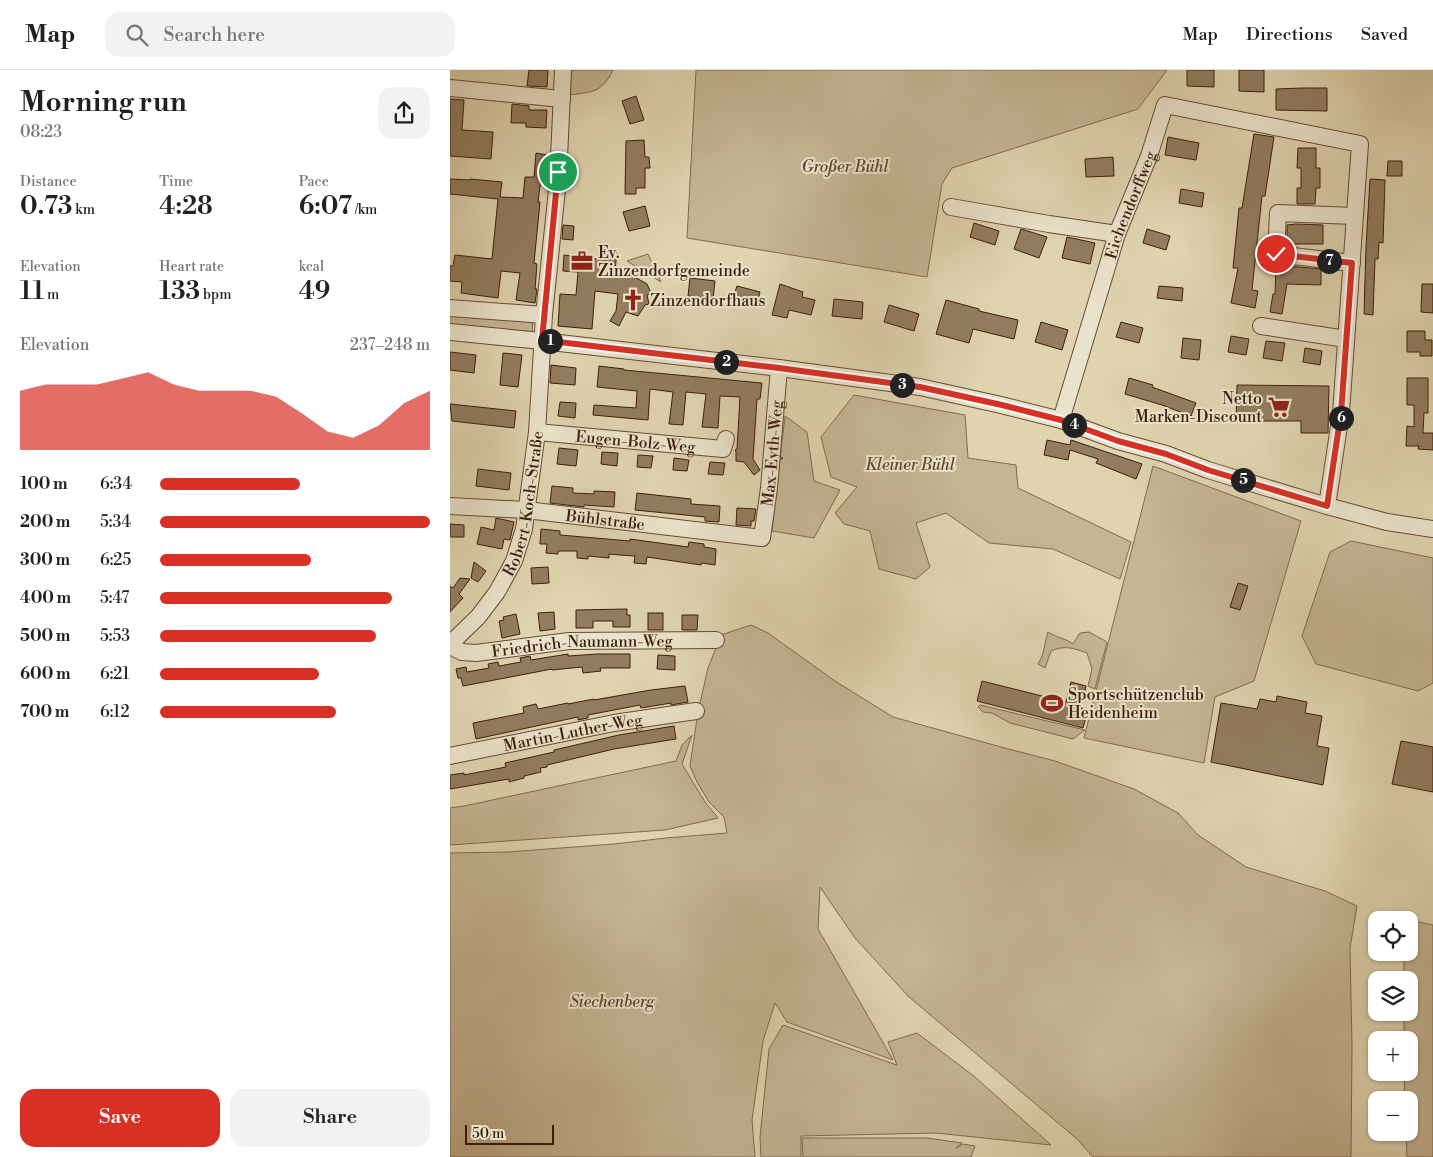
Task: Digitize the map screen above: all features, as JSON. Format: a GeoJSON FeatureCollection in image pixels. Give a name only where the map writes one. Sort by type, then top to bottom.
{"type":"FeatureCollection","features":[{"type":"Feature","properties":{"kind":"street","name":"Robert-Koch-Straße"},"geometry":{"type":"LineString","coordinates":[[450,645],[483,611],[505,580],[520,544],[537,432],[544,315],[558,180],[563,70]]}},
{"type":"Feature","properties":{"kind":"street"},"geometry":{"type":"LineString","coordinates":[[450,88],[562,99]]}},
{"type":"Feature","properties":{"kind":"street","name":"Eichendorffweg"},"geometry":{"type":"LineString","coordinates":[[1061,420],[1117,234],[1149,156],[1165,105],[1360,144],[1354,216]]}},
{"type":"Feature","properties":{"kind":"street"},"geometry":{"type":"LineString","coordinates":[[952,207],[1117,234]]}},
{"type":"Feature","properties":{"kind":"street"},"geometry":{"type":"LineString","coordinates":[[1327,506],[1341,413],[1352,263],[1354,216],[1278,213],[1276,254],[1352,263]]}},
{"type":"Feature","properties":{"kind":"street"},"geometry":{"type":"LineString","coordinates":[[450,308],[544,315]]}},
{"type":"Feature","properties":{"kind":"street"},"geometry":{"type":"LineString","coordinates":[[1261,326],[1346,338]]}},
{"type":"Feature","properties":{"kind":"street"},"geometry":{"type":"LineString","coordinates":[[450,332],[542,340],[920,387],[1061,420],[1118,441],[1166,454],[1208,470],[1327,506],[1387,522],[1433,530]]}},
{"type":"Feature","properties":{"kind":"street","name":"Max-Eyth-Weg"},"geometry":{"type":"LineString","coordinates":[[762,538],[769,488],[771,443],[779,368]]}},
{"type":"Feature","properties":{"kind":"street","name":"Eugen-Bolz-Weg"},"geometry":{"type":"LineString","coordinates":[[537,432],[723,449],[726,440]]}},
{"type":"Feature","properties":{"kind":"street","name":"Bühlstraße"},"geometry":{"type":"LineString","coordinates":[[450,506],[526,510],[762,538]]}},
{"type":"Feature","properties":{"kind":"street","name":"Friedrich-Naumann-Weg"},"geometry":{"type":"LineString","coordinates":[[450,645],[462,652],[476,653],[569,641],[716,640]]}},
{"type":"Feature","properties":{"kind":"street","name":"Martin-Luther-Weg"},"geometry":{"type":"LineString","coordinates":[[450,756],[614,723],[696,711]]}},
{"type":"Feature","properties":{"kind":"green space"},"geometry":{"type":"Polygon","coordinates":[[[570,70],[613,70],[605,83],[596,90],[569,95],[570,70]]]}},
{"type":"Feature","properties":{"kind":"green space","name":"Großer Bühl"},"geometry":{"type":"Polygon","coordinates":[[[696,70],[1167,70],[1138,109],[952,168],[942,184],[927,277],[687,238],[696,70]]]}},
{"type":"Feature","properties":{"kind":"green space"},"geometry":{"type":"Polygon","coordinates":[[[648,254],[661,282],[627,261],[648,254]]]}},
{"type":"Feature","properties":{"kind":"green space"},"geometry":{"type":"Polygon","coordinates":[[[450,310],[533,318],[532,332],[450,324],[450,310]]]}},
{"type":"Feature","properties":{"kind":"green space","name":"Kleiner Bühl"},"geometry":{"type":"Polygon","coordinates":[[[854,395],[965,415],[968,458],[1016,465],[1018,488],[1131,542],[1120,579],[1053,549],[989,543],[946,513],[916,523],[930,567],[916,579],[879,569],[870,531],[844,524],[835,513],[857,487],[831,477],[821,437],[854,395]]]}},
{"type":"Feature","properties":{"kind":"green space"},"geometry":{"type":"Polygon","coordinates":[[[785,416],[807,432],[814,481],[840,490],[814,538],[772,531],[785,416]]]}},
{"type":"Feature","properties":{"kind":"green space"},"geometry":{"type":"Polygon","coordinates":[[[1153,466],[1301,521],[1254,681],[1215,697],[1204,763],[1084,738],[1153,466]]]}},
{"type":"Feature","properties":{"kind":"green space"},"geometry":{"type":"Polygon","coordinates":[[[1351,541],[1433,558],[1433,683],[1418,691],[1316,664],[1302,636],[1330,552],[1351,541]]]}},
{"type":"Feature","properties":{"kind":"green space","name":"Siechenberg"},"geometry":{"type":"Polygon","coordinates":[[[751,625],[768,633],[835,681],[893,717],[1055,761],[1134,789],[1178,813],[1198,835],[1246,867],[1325,891],[1357,906],[1350,948],[1352,1046],[1351,1157],[1093,1157],[1077,1139],[908,996],[855,938],[820,887],[818,929],[893,1060],[787,1022],[775,1003],[763,1041],[752,1120],[755,1157],[450,1157],[450,853],[508,852],[727,833],[724,817],[709,802],[690,766],[698,712],[708,668],[721,635],[751,625]]]}},
{"type":"Feature","properties":{"kind":"green space"},"geometry":{"type":"Polygon","coordinates":[[[1048,632],[1073,644],[1080,633],[1089,632],[1107,642],[1095,689],[1088,686],[1092,669],[1087,653],[1060,648],[1051,651],[1045,668],[1038,664],[1048,632]]]}},
{"type":"Feature","properties":{"kind":"green space"},"geometry":{"type":"Polygon","coordinates":[[[980,705],[1085,730],[1073,739],[1010,723],[992,713],[983,712],[978,707],[980,705]]]}},
{"type":"Feature","properties":{"kind":"green space"},"geometry":{"type":"Polygon","coordinates":[[[692,735],[682,764],[705,802],[718,818],[665,830],[450,845],[450,808],[676,761],[682,745],[692,735]]]}},
{"type":"Feature","properties":{"kind":"green space"},"geometry":{"type":"Polygon","coordinates":[[[1418,922],[1433,925],[1433,1157],[1407,1157],[1406,1141],[1418,1141],[1418,1091],[1405,1091],[1404,1081],[1418,1081],[1418,1031],[1404,1031],[1404,1021],[1418,1021],[1418,971],[1404,971],[1404,961],[1418,961],[1418,922]]]}},
{"type":"Feature","properties":{"kind":"green space"},"geometry":{"type":"Polygon","coordinates":[[[783,1025],[897,1065],[888,1042],[917,1033],[975,1077],[1051,1145],[936,1133],[801,1136],[801,1157],[761,1157],[760,1137],[769,1049],[783,1025]]]}},
{"type":"Feature","properties":{"kind":"green space"},"geometry":{"type":"Polygon","coordinates":[[[802,1138],[927,1138],[962,1143],[956,1148],[963,1144],[975,1146],[971,1157],[803,1157],[802,1138]]]}},
{"type":"Feature","properties":{"kind":"building"},"geometry":{"type":"Polygon","coordinates":[[[529,70],[548,70],[547,87],[527,86],[529,70]]]}},
{"type":"Feature","properties":{"kind":"building"},"geometry":{"type":"Polygon","coordinates":[[[1187,70],[1214,70],[1214,87],[1187,86],[1187,70]]]}},
{"type":"Feature","properties":{"kind":"building"},"geometry":{"type":"Polygon","coordinates":[[[1239,70],[1264,70],[1264,92],[1239,91],[1239,70]]]}},
{"type":"Feature","properties":{"kind":"building"},"geometry":{"type":"Polygon","coordinates":[[[1327,88],[1327,111],[1276,110],[1276,89],[1327,88]]]}},
{"type":"Feature","properties":{"kind":"building"},"geometry":{"type":"Polygon","coordinates":[[[636,96],[644,120],[630,124],[622,101],[636,96]]]}},
{"type":"Feature","properties":{"kind":"building"},"geometry":{"type":"Polygon","coordinates":[[[450,99],[464,100],[462,130],[493,132],[491,159],[450,156],[450,99]]]}},
{"type":"Feature","properties":{"kind":"building"},"geometry":{"type":"Polygon","coordinates":[[[512,104],[529,106],[529,110],[547,110],[546,128],[526,127],[526,123],[511,123],[512,104]]]}},
{"type":"Feature","properties":{"kind":"building"},"geometry":{"type":"Polygon","coordinates":[[[1254,134],[1274,137],[1265,196],[1262,196],[1252,290],[1258,291],[1255,308],[1231,303],[1238,268],[1233,268],[1239,208],[1242,208],[1254,134]]]}},
{"type":"Feature","properties":{"kind":"building"},"geometry":{"type":"Polygon","coordinates":[[[1168,137],[1199,143],[1196,160],[1165,155],[1168,137]]]}},
{"type":"Feature","properties":{"kind":"building"},"geometry":{"type":"Polygon","coordinates":[[[644,140],[645,157],[649,157],[650,168],[645,168],[645,188],[636,188],[636,194],[625,194],[626,141],[644,140]]]}},
{"type":"Feature","properties":{"kind":"building"},"geometry":{"type":"Polygon","coordinates":[[[1298,148],[1316,148],[1316,168],[1320,168],[1320,188],[1316,188],[1315,204],[1297,204],[1297,188],[1301,188],[1301,168],[1297,168],[1298,148]]]}},
{"type":"Feature","properties":{"kind":"building"},"geometry":{"type":"Polygon","coordinates":[[[536,153],[547,155],[544,179],[541,178],[538,202],[540,202],[534,263],[537,264],[535,303],[516,300],[520,273],[501,271],[498,298],[461,293],[462,282],[450,281],[450,266],[453,266],[455,255],[492,259],[498,199],[450,194],[450,179],[502,182],[500,197],[523,198],[525,177],[534,177],[536,153]]]}},
{"type":"Feature","properties":{"kind":"building"},"geometry":{"type":"Polygon","coordinates":[[[1113,157],[1114,176],[1086,177],[1085,159],[1113,157]]]}},
{"type":"Feature","properties":{"kind":"building"},"geometry":{"type":"Polygon","coordinates":[[[1388,161],[1402,161],[1402,176],[1387,176],[1388,161]]]}},
{"type":"Feature","properties":{"kind":"building"},"geometry":{"type":"Polygon","coordinates":[[[1370,179],[1385,180],[1383,243],[1379,242],[1378,259],[1375,259],[1373,315],[1364,314],[1370,179]]]}},
{"type":"Feature","properties":{"kind":"building"},"geometry":{"type":"Polygon","coordinates":[[[1181,189],[1204,193],[1202,207],[1179,203],[1181,189]]]}},
{"type":"Feature","properties":{"kind":"building"},"geometry":{"type":"Polygon","coordinates":[[[645,206],[650,226],[629,231],[623,212],[645,206]]]}},
{"type":"Feature","properties":{"kind":"building"},"geometry":{"type":"Polygon","coordinates":[[[974,223],[999,231],[995,245],[970,237],[974,223]]]}},
{"type":"Feature","properties":{"kind":"building"},"geometry":{"type":"Polygon","coordinates":[[[563,225],[574,226],[573,240],[562,239],[563,225]]]}},
{"type":"Feature","properties":{"kind":"building"},"geometry":{"type":"Polygon","coordinates":[[[1287,225],[1323,225],[1323,244],[1287,244],[1287,225]]]}},
{"type":"Feature","properties":{"kind":"building"},"geometry":{"type":"Polygon","coordinates":[[[1021,229],[1047,237],[1039,258],[1014,249],[1021,229]]]}},
{"type":"Feature","properties":{"kind":"building"},"geometry":{"type":"Polygon","coordinates":[[[1147,229],[1170,236],[1166,250],[1143,243],[1147,229]]]}},
{"type":"Feature","properties":{"kind":"building"},"geometry":{"type":"Polygon","coordinates":[[[1067,237],[1095,243],[1090,264],[1062,258],[1067,237]]]}},
{"type":"Feature","properties":{"kind":"building"},"geometry":{"type":"Polygon","coordinates":[[[606,249],[617,250],[615,272],[634,274],[633,276],[647,284],[651,293],[647,295],[649,304],[645,305],[638,316],[626,312],[619,326],[610,321],[616,311],[618,294],[595,291],[592,329],[558,326],[560,294],[576,295],[578,272],[563,271],[564,255],[606,260],[606,249]]]}},
{"type":"Feature","properties":{"kind":"building"},"geometry":{"type":"Polygon","coordinates":[[[1276,265],[1321,269],[1321,285],[1287,284],[1282,314],[1270,312],[1273,294],[1275,294],[1276,265]]]}},
{"type":"Feature","properties":{"kind":"building"},"geometry":{"type":"Polygon","coordinates":[[[690,278],[715,281],[713,299],[688,296],[690,278]]]}},
{"type":"Feature","properties":{"kind":"building"},"geometry":{"type":"Polygon","coordinates":[[[780,284],[803,292],[802,297],[815,300],[811,315],[789,310],[787,318],[772,315],[780,284]]]}},
{"type":"Feature","properties":{"kind":"building"},"geometry":{"type":"Polygon","coordinates":[[[1422,284],[1433,284],[1433,313],[1421,312],[1422,284]]]}},
{"type":"Feature","properties":{"kind":"building"},"geometry":{"type":"Polygon","coordinates":[[[737,286],[760,292],[756,307],[732,301],[737,286]]]}},
{"type":"Feature","properties":{"kind":"building"},"geometry":{"type":"Polygon","coordinates":[[[1159,286],[1183,288],[1182,301],[1157,298],[1159,286]]]}},
{"type":"Feature","properties":{"kind":"building"},"geometry":{"type":"Polygon","coordinates":[[[834,299],[863,302],[862,319],[832,316],[834,299]]]}},
{"type":"Feature","properties":{"kind":"building"},"geometry":{"type":"Polygon","coordinates":[[[946,300],[979,309],[979,311],[1018,320],[1014,339],[973,329],[969,343],[936,334],[946,300]]]}},
{"type":"Feature","properties":{"kind":"building"},"geometry":{"type":"Polygon","coordinates":[[[889,305],[919,314],[914,331],[884,322],[889,305]]]}},
{"type":"Feature","properties":{"kind":"building"},"geometry":{"type":"Polygon","coordinates":[[[1041,322],[1068,330],[1062,350],[1035,342],[1041,322]]]}},
{"type":"Feature","properties":{"kind":"building"},"geometry":{"type":"Polygon","coordinates":[[[1121,322],[1143,328],[1139,343],[1116,337],[1121,322]]]}},
{"type":"Feature","properties":{"kind":"building"},"geometry":{"type":"Polygon","coordinates":[[[1407,331],[1425,331],[1425,340],[1432,340],[1432,356],[1420,356],[1420,352],[1407,352],[1407,331]]]}},
{"type":"Feature","properties":{"kind":"building"},"geometry":{"type":"Polygon","coordinates":[[[1231,336],[1249,339],[1246,355],[1228,352],[1231,336]]]}},
{"type":"Feature","properties":{"kind":"building"},"geometry":{"type":"Polygon","coordinates":[[[1183,338],[1201,340],[1199,360],[1181,358],[1183,338]]]}},
{"type":"Feature","properties":{"kind":"building"},"geometry":{"type":"Polygon","coordinates":[[[1266,341],[1285,343],[1282,361],[1263,358],[1266,341]]]}},
{"type":"Feature","properties":{"kind":"building"},"geometry":{"type":"Polygon","coordinates":[[[1305,348],[1322,351],[1320,365],[1303,362],[1305,348]]]}},
{"type":"Feature","properties":{"kind":"building"},"geometry":{"type":"Polygon","coordinates":[[[450,352],[476,355],[474,373],[450,370],[450,352]]]}},
{"type":"Feature","properties":{"kind":"building"},"geometry":{"type":"Polygon","coordinates":[[[503,353],[522,355],[518,387],[500,385],[503,353]]]}},
{"type":"Feature","properties":{"kind":"building"},"geometry":{"type":"Polygon","coordinates":[[[551,365],[576,368],[575,385],[550,383],[551,365]]]}},
{"type":"Feature","properties":{"kind":"building"},"geometry":{"type":"Polygon","coordinates":[[[599,366],[762,383],[760,399],[757,399],[753,459],[760,470],[754,475],[744,462],[736,461],[735,450],[737,449],[740,397],[720,396],[718,428],[702,427],[706,394],[686,392],[683,425],[669,424],[673,392],[650,389],[648,420],[593,415],[594,405],[636,408],[637,391],[597,387],[599,366]]]}},
{"type":"Feature","properties":{"kind":"building"},"geometry":{"type":"Polygon","coordinates":[[[1129,378],[1153,385],[1152,387],[1196,403],[1191,416],[1125,394],[1129,378]]]}},
{"type":"Feature","properties":{"kind":"building"},"geometry":{"type":"Polygon","coordinates":[[[1407,378],[1428,378],[1428,413],[1424,413],[1423,433],[1433,433],[1433,450],[1418,449],[1419,446],[1406,446],[1407,426],[1414,427],[1414,405],[1407,405],[1407,378]]]}},
{"type":"Feature","properties":{"kind":"building"},"geometry":{"type":"Polygon","coordinates":[[[1237,385],[1329,386],[1328,433],[1301,433],[1301,421],[1236,421],[1237,385]]]}},
{"type":"Feature","properties":{"kind":"building"},"geometry":{"type":"Polygon","coordinates":[[[560,402],[576,403],[575,418],[558,416],[560,402]]]}},
{"type":"Feature","properties":{"kind":"building"},"geometry":{"type":"Polygon","coordinates":[[[450,404],[516,411],[514,428],[452,421],[450,404]]]}},
{"type":"Feature","properties":{"kind":"building"},"geometry":{"type":"Polygon","coordinates":[[[1047,440],[1070,445],[1071,440],[1142,464],[1136,479],[1096,463],[1098,459],[1070,450],[1068,460],[1044,455],[1047,440]]]}},
{"type":"Feature","properties":{"kind":"building"},"geometry":{"type":"Polygon","coordinates":[[[559,448],[578,450],[576,466],[557,464],[559,448]]]}},
{"type":"Feature","properties":{"kind":"building"},"geometry":{"type":"Polygon","coordinates":[[[602,452],[618,453],[617,466],[601,464],[602,452]]]}},
{"type":"Feature","properties":{"kind":"building"},"geometry":{"type":"Polygon","coordinates":[[[638,455],[653,456],[651,468],[637,467],[638,455]]]}},
{"type":"Feature","properties":{"kind":"building"},"geometry":{"type":"Polygon","coordinates":[[[674,458],[689,460],[687,471],[673,470],[674,458]]]}},
{"type":"Feature","properties":{"kind":"building"},"geometry":{"type":"Polygon","coordinates":[[[710,462],[725,463],[723,475],[708,474],[710,462]]]}},
{"type":"Feature","properties":{"kind":"building"},"geometry":{"type":"Polygon","coordinates":[[[478,469],[511,473],[509,490],[476,486],[478,469]]]}},
{"type":"Feature","properties":{"kind":"building"},"geometry":{"type":"Polygon","coordinates":[[[552,486],[573,488],[573,493],[615,492],[614,507],[584,505],[584,507],[550,503],[552,486]]]}},
{"type":"Feature","properties":{"kind":"building"},"geometry":{"type":"Polygon","coordinates":[[[637,493],[691,499],[691,504],[720,506],[719,522],[705,521],[705,517],[635,510],[637,493]]]}},
{"type":"Feature","properties":{"kind":"building"},"geometry":{"type":"Polygon","coordinates":[[[737,508],[756,509],[751,526],[736,525],[737,508]]]}},
{"type":"Feature","properties":{"kind":"building"},"geometry":{"type":"Polygon","coordinates":[[[496,518],[514,522],[510,540],[504,539],[502,549],[477,544],[481,527],[494,530],[496,518]]]}},
{"type":"Feature","properties":{"kind":"building"},"geometry":{"type":"Polygon","coordinates":[[[450,524],[464,525],[464,537],[450,537],[450,524]]]}},
{"type":"Feature","properties":{"kind":"building"},"geometry":{"type":"Polygon","coordinates":[[[541,529],[560,531],[560,535],[630,541],[630,539],[688,547],[689,542],[704,544],[704,547],[716,549],[715,565],[702,563],[701,565],[647,557],[646,564],[634,563],[635,556],[609,554],[609,558],[588,556],[588,559],[577,558],[577,551],[558,551],[558,554],[546,553],[547,544],[540,544],[541,529]]]}},
{"type":"Feature","properties":{"kind":"building"},"geometry":{"type":"Polygon","coordinates":[[[474,562],[486,571],[478,582],[471,578],[474,562]]]}},
{"type":"Feature","properties":{"kind":"building"},"geometry":{"type":"Polygon","coordinates":[[[548,567],[549,583],[532,584],[531,568],[548,567]]]}},
{"type":"Feature","properties":{"kind":"building"},"geometry":{"type":"Polygon","coordinates":[[[460,578],[470,579],[459,594],[463,598],[450,612],[450,586],[453,588],[460,578]]]}},
{"type":"Feature","properties":{"kind":"building"},"geometry":{"type":"Polygon","coordinates":[[[1238,583],[1248,586],[1240,610],[1230,607],[1238,583]]]}},
{"type":"Feature","properties":{"kind":"building"},"geometry":{"type":"Polygon","coordinates":[[[627,609],[627,615],[630,615],[630,627],[613,627],[613,621],[593,621],[593,628],[576,628],[576,610],[627,609]]]}},
{"type":"Feature","properties":{"kind":"building"},"geometry":{"type":"Polygon","coordinates":[[[554,612],[555,629],[540,631],[538,613],[554,612]]]}},
{"type":"Feature","properties":{"kind":"building"},"geometry":{"type":"Polygon","coordinates":[[[648,613],[663,613],[663,630],[648,630],[648,613]]]}},
{"type":"Feature","properties":{"kind":"building"},"geometry":{"type":"Polygon","coordinates":[[[516,614],[520,634],[502,638],[499,621],[504,620],[503,617],[516,614]]]}},
{"type":"Feature","properties":{"kind":"building"},"geometry":{"type":"Polygon","coordinates":[[[682,615],[698,615],[697,630],[682,630],[682,615]]]}},
{"type":"Feature","properties":{"kind":"building"},"geometry":{"type":"Polygon","coordinates":[[[568,654],[568,656],[630,654],[630,668],[600,668],[601,671],[583,673],[582,667],[552,669],[463,686],[461,678],[458,678],[456,669],[466,667],[467,672],[489,668],[488,664],[498,662],[499,666],[521,662],[520,658],[530,656],[531,660],[568,654]]]}},
{"type":"Feature","properties":{"kind":"building"},"geometry":{"type":"Polygon","coordinates":[[[658,655],[675,656],[675,670],[657,669],[658,655]]]}},
{"type":"Feature","properties":{"kind":"building"},"geometry":{"type":"Polygon","coordinates":[[[982,681],[1066,702],[1071,682],[1086,686],[1081,708],[1088,710],[1083,728],[977,701],[982,681]]]}},
{"type":"Feature","properties":{"kind":"building"},"geometry":{"type":"Polygon","coordinates":[[[685,686],[688,702],[641,708],[640,705],[588,715],[588,718],[578,720],[578,717],[476,739],[473,723],[524,713],[523,707],[536,704],[538,709],[685,686]]]}},
{"type":"Feature","properties":{"kind":"building"},"geometry":{"type":"Polygon","coordinates":[[[1277,696],[1307,702],[1305,713],[1322,716],[1317,746],[1329,748],[1323,785],[1211,762],[1221,703],[1257,709],[1260,699],[1276,702],[1277,696]]]}},
{"type":"Feature","properties":{"kind":"building"},"geometry":{"type":"Polygon","coordinates":[[[674,726],[676,739],[614,749],[547,765],[547,767],[540,768],[541,772],[509,782],[509,779],[450,789],[450,775],[464,773],[464,775],[506,767],[505,763],[554,752],[554,750],[619,735],[674,726]]]}},
{"type":"Feature","properties":{"kind":"building"},"geometry":{"type":"Polygon","coordinates":[[[1401,741],[1433,747],[1433,792],[1392,784],[1401,741]]]}},
{"type":"Feature","properties":{"kind":"place","name":"Ev. Zinzendorfgemeinde"},"geometry":{"type":"Point","coordinates":[582,261]}},
{"type":"Feature","properties":{"kind":"place","name":"Zinzendorfhaus"},"geometry":{"type":"Point","coordinates":[633,300]}},
{"type":"Feature","properties":{"kind":"place","name":"Netto Marken-Discount"},"geometry":{"type":"Point","coordinates":[1279,407]}},
{"type":"Feature","properties":{"kind":"place","name":"Sportschützenclub Heidenheim"},"geometry":{"type":"Point","coordinates":[1052,703]}},
{"type":"Feature","properties":{"kind":"route"},"geometry":{"type":"LineString","coordinates":[[558,172],[542,340],[920,387],[1061,420],[1118,441],[1166,454],[1208,470],[1327,506],[1341,413],[1352,263],[1276,254]]}}]}
